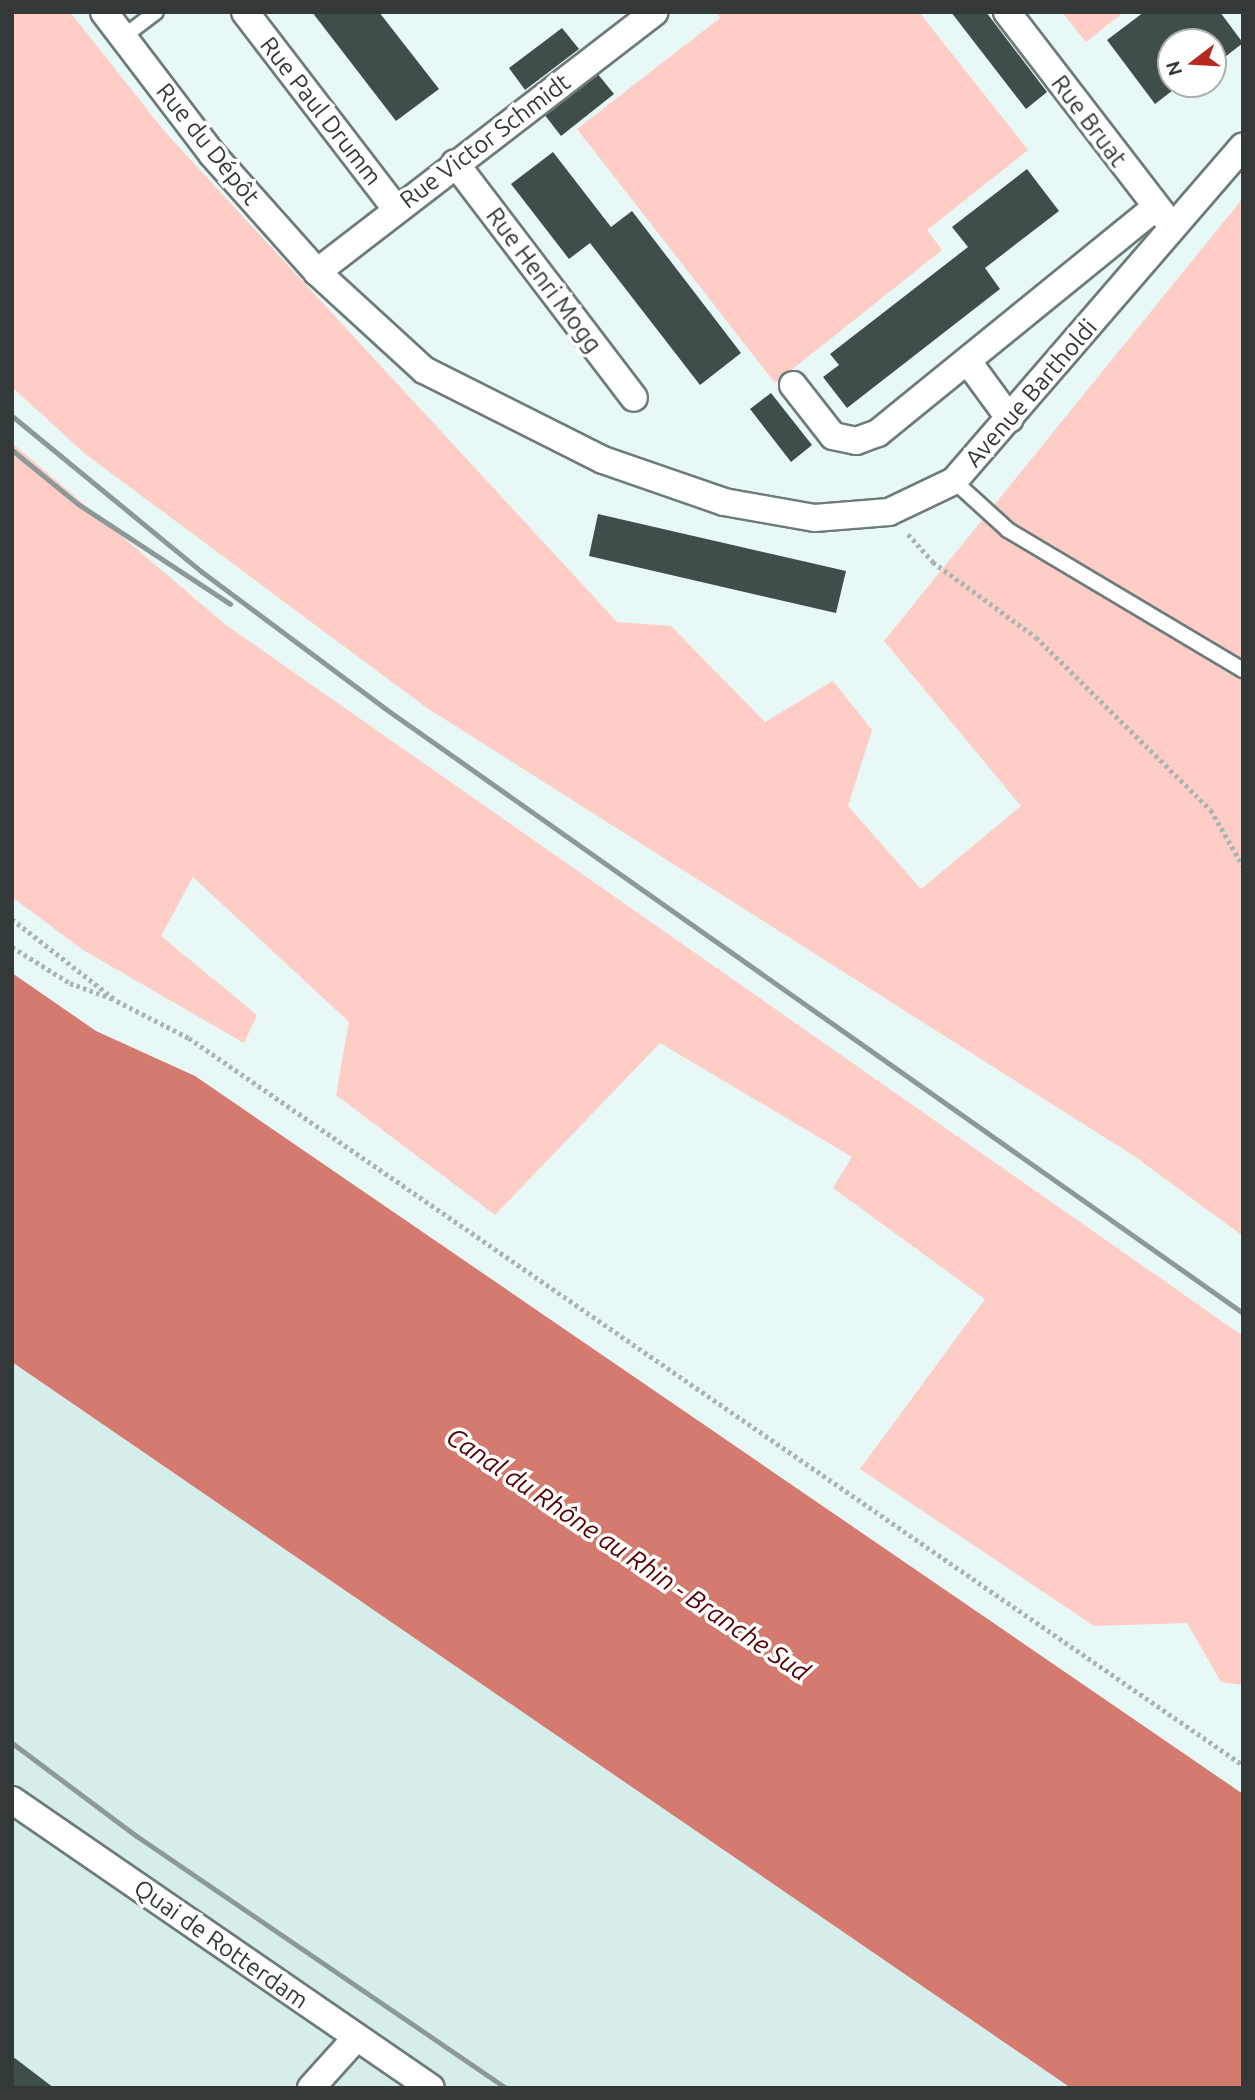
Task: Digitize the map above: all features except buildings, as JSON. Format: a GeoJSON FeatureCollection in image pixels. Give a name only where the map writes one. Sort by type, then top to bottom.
{"type":"FeatureCollection","features":[{"type":"Feature","properties":{"kind":"street","name":"Rue du Dépôt"},"geometry":{"type":"LineString","coordinates":[[104,12],[212,154],[317,272]]}},
{"type":"Feature","properties":{"kind":"street","name":"Rue Paul Drumm"},"geometry":{"type":"LineString","coordinates":[[245,12],[397,209]]}},
{"type":"Feature","properties":{"kind":"street","name":"Rue Victor Schmidt"},"geometry":{"type":"LineString","coordinates":[[317,272],[654,12]]}},
{"type":"Feature","properties":{"kind":"street","name":"Rue Bruat"},"geometry":{"type":"LineString","coordinates":[[1007,12],[1164,217]]}},
{"type":"Feature","properties":{"kind":"street","name":"Avenue Bartholdi"},"geometry":{"type":"LineString","coordinates":[[317,272],[424,370],[603,460],[724,502],[816,518],[888,512],[954,481],[1010,419],[1164,217],[1243,146]]}},
{"type":"Feature","properties":{"kind":"street","name":"Rue Henri Mogg"},"geometry":{"type":"LineString","coordinates":[[455,163],[634,398]]}},
{"type":"Feature","properties":{"kind":"street"},"geometry":{"type":"LineString","coordinates":[[793,385],[833,436],[856,441],[902,417],[969,363],[1164,217]]}},
{"type":"Feature","properties":{"kind":"street"},"geometry":{"type":"LineString","coordinates":[[969,363],[1010,419]]}},
{"type":"Feature","properties":{"kind":"street","name":"Quai de Rotterdam"},"geometry":{"type":"LineString","coordinates":[[12,1800],[431,2088]]}},
{"type":"Feature","properties":{"kind":"street"},"geometry":{"type":"LineString","coordinates":[[310,2088],[356,2038]]}},
{"type":"Feature","properties":{"kind":"lane"},"geometry":{"type":"LineString","coordinates":[[123,37],[156,12]]}},
{"type":"Feature","properties":{"kind":"lane"},"geometry":{"type":"LineString","coordinates":[[954,481],[1008,530],[1243,670]]}},
{"type":"Feature","properties":{"kind":"path"},"geometry":{"type":"LineString","coordinates":[[888,512],[933,562],[1037,637],[1202,800],[1243,866]]}},
{"type":"Feature","properties":{"kind":"path"},"geometry":{"type":"LineString","coordinates":[[12,919],[117,1000]]}},
{"type":"Feature","properties":{"kind":"path"},"geometry":{"type":"LineString","coordinates":[[12,947],[70,983],[117,1000],[189,1038],[1243,1765]]}},
{"type":"Feature","properties":{"kind":"shaded area"},"geometry":{"type":"Polygon","coordinates":[[[12,12],[70,12],[165,132],[617,622],[671,626],[765,722],[833,681],[872,730],[848,806],[921,889],[1021,806],[884,641],[1243,198],[1243,1236],[1134,1156],[427,708],[84,453],[12,387],[12,12]]]}},
{"type":"Feature","properties":{"kind":"shaded area"},"geometry":{"type":"Polygon","coordinates":[[[716,12],[919,12],[1028,150],[927,230],[942,250],[775,383],[577,129],[720,18],[716,12]]]}},
{"type":"Feature","properties":{"kind":"shaded area"},"geometry":{"type":"Polygon","coordinates":[[[1062,12],[1124,12],[1086,42],[1062,12]]]}},
{"type":"Feature","properties":{"kind":"shaded area"},"geometry":{"type":"Polygon","coordinates":[[[12,443],[226,625],[1243,1336],[1243,1685],[1221,1682],[1187,1623],[1094,1626],[860,1469],[985,1299],[833,1188],[852,1157],[660,1043],[495,1215],[336,1095],[349,1022],[193,877],[161,936],[257,1015],[244,1043],[83,950],[12,897],[12,443]]]}},
{"type":"Feature","properties":{"kind":"shaded area"},"geometry":{"type":"Polygon","coordinates":[[[12,1362],[1072,2088],[12,2088],[12,1362]]]}},
{"type":"Feature","properties":{"kind":"water","name":"Canal du Rhône au Rhin - Branche Sud"},"geometry":{"type":"Polygon","coordinates":[[[12,973],[96,1031],[195,1076],[1243,1794],[1243,2088],[1071,2088],[12,1362],[12,973]]]}},
{"type":"Feature","properties":{"kind":"railway"},"geometry":{"type":"LineString","coordinates":[[12,416],[202,572],[383,707],[1243,1313]]}},
{"type":"Feature","properties":{"kind":"railway"},"geometry":{"type":"LineString","coordinates":[[12,450],[78,504],[230,604]]}},
{"type":"Feature","properties":{"kind":"railway"},"geometry":{"type":"LineString","coordinates":[[12,1743],[135,1835],[506,2088]]}}]}
